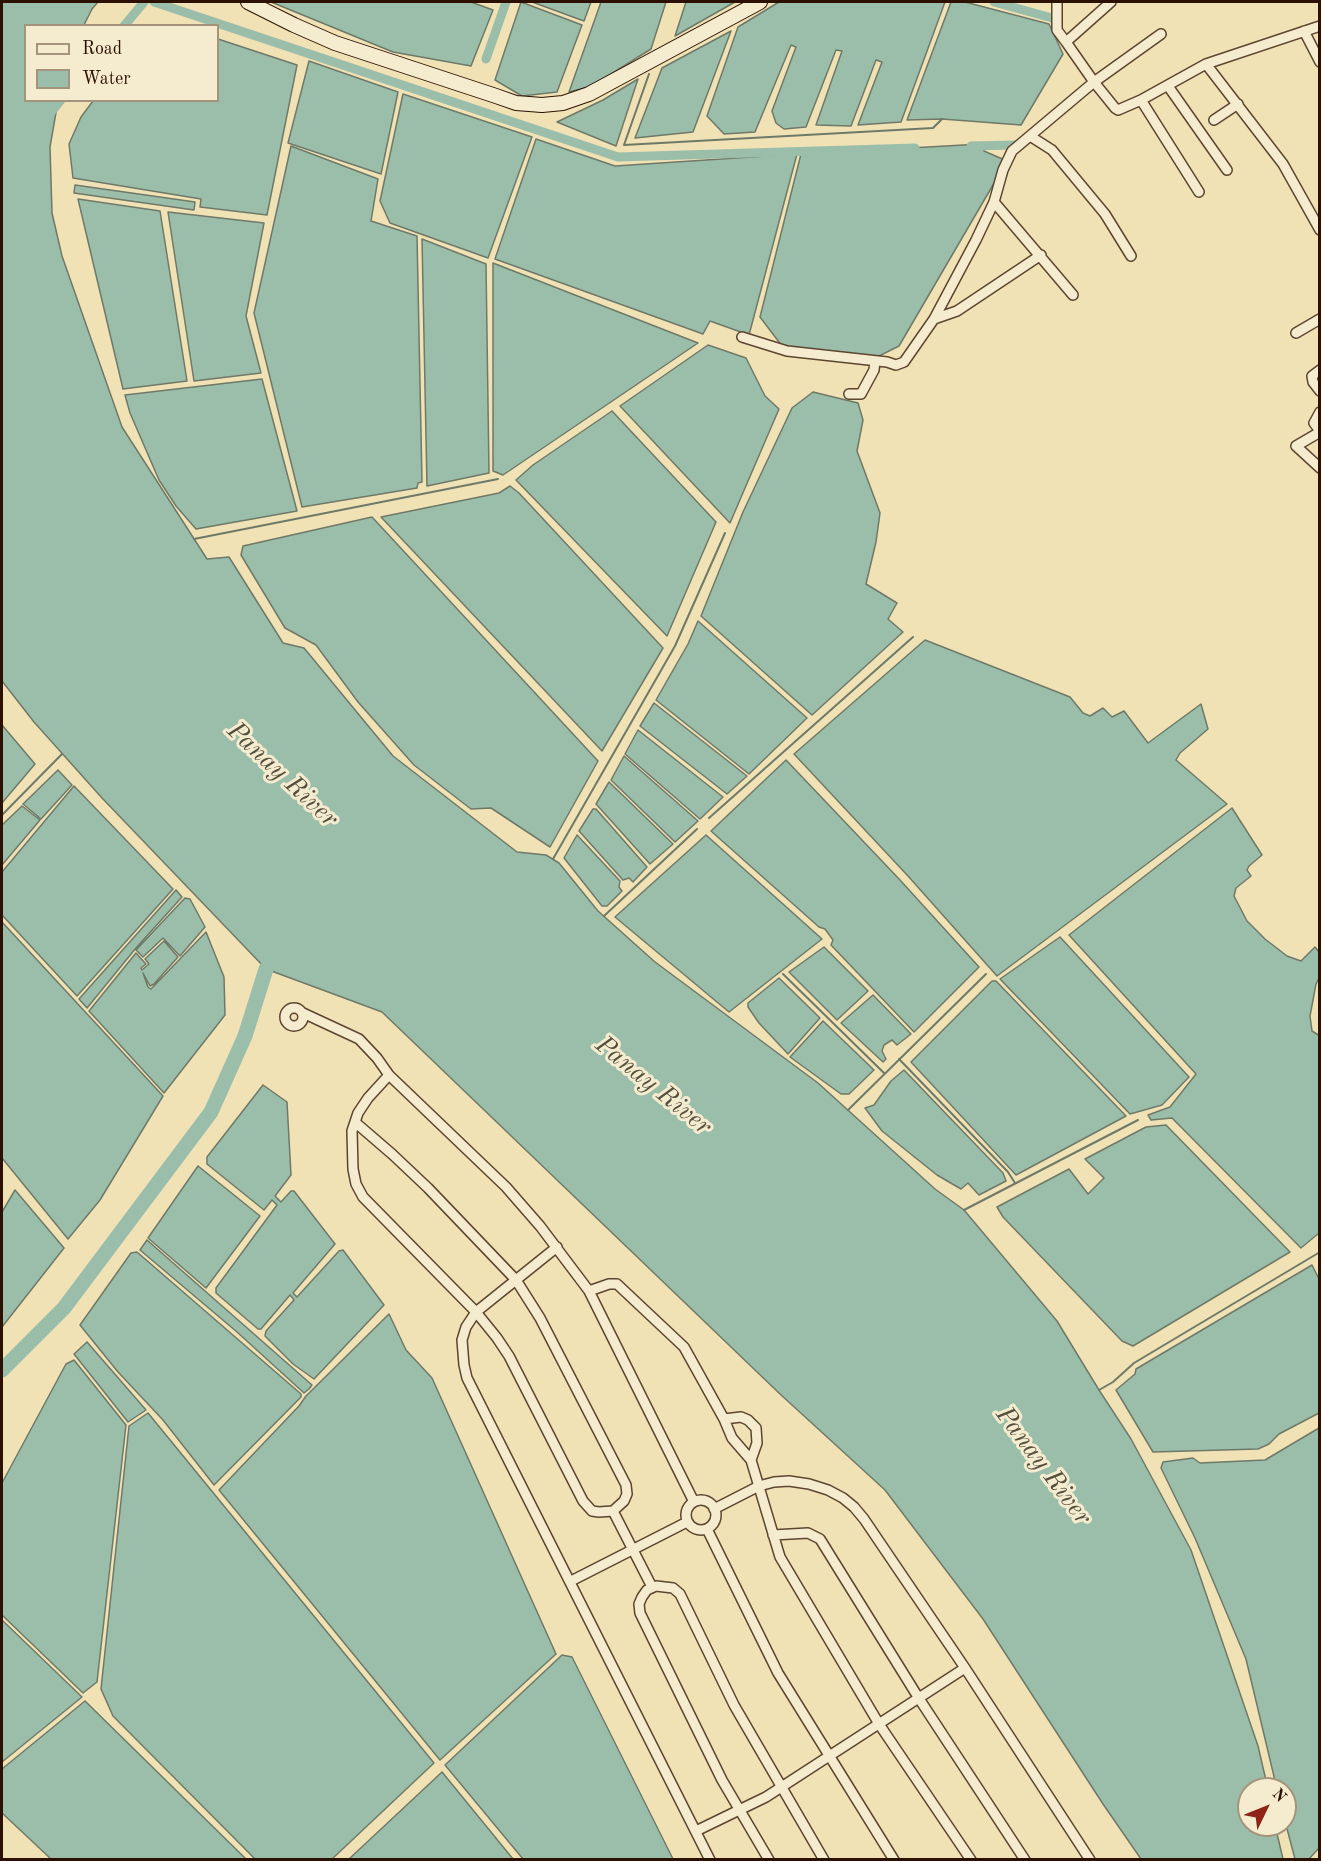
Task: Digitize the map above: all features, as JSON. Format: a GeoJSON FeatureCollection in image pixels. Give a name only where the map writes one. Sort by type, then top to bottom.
{"type":"FeatureCollection","features":[{"type":"Feature","properties":{"kind":"main road"},"geometry":{"type":"LineString","coordinates":[[248,2],[294,26],[335,43],[516,103],[542,105],[563,103],[589,94],[760,2]]}},
{"type":"Feature","properties":{"kind":"street"},"geometry":{"type":"LineString","coordinates":[[1057,2],[1057,30],[1094,82],[1118,110],[1168,86],[1206,64],[1320,26]]}},
{"type":"Feature","properties":{"kind":"street"},"geometry":{"type":"LineString","coordinates":[[1065,42],[1111,2]]}},
{"type":"Feature","properties":{"kind":"street"},"geometry":{"type":"LineString","coordinates":[[1304,31],[1320,62]]}},
{"type":"Feature","properties":{"kind":"street"},"geometry":{"type":"LineString","coordinates":[[742,337],[787,351],[896,365],[904,362],[934,319],[994,202],[1003,170],[1012,151],[1094,82],[1161,34]]}},
{"type":"Feature","properties":{"kind":"street"},"geometry":{"type":"LineString","coordinates":[[1206,64],[1283,165],[1320,230]]}},
{"type":"Feature","properties":{"kind":"street"},"geometry":{"type":"LineString","coordinates":[[1168,86],[1227,170]]}},
{"type":"Feature","properties":{"kind":"street"},"geometry":{"type":"LineString","coordinates":[[1141,100],[1199,192]]}},
{"type":"Feature","properties":{"kind":"street"},"geometry":{"type":"LineString","coordinates":[[1214,120],[1238,104]]}},
{"type":"Feature","properties":{"kind":"street"},"geometry":{"type":"LineString","coordinates":[[1030,136],[1052,150],[1105,214],[1131,256]]}},
{"type":"Feature","properties":{"kind":"street"},"geometry":{"type":"LineString","coordinates":[[994,202],[1073,295]]}},
{"type":"Feature","properties":{"kind":"street"},"geometry":{"type":"LineString","coordinates":[[934,319],[957,311],[1041,255]]}},
{"type":"Feature","properties":{"kind":"street"},"geometry":{"type":"LineString","coordinates":[[1296,333],[1320,319]]}},
{"type":"Feature","properties":{"kind":"street"},"geometry":{"type":"LineString","coordinates":[[849,394],[861,394],[874,370],[875,361]]}},
{"type":"Feature","properties":{"kind":"street"},"geometry":{"type":"LineString","coordinates":[[1320,370],[1312,375],[1313,382],[1320,391]]}},
{"type":"Feature","properties":{"kind":"street"},"geometry":{"type":"LineString","coordinates":[[1320,412],[1314,423],[1320,432],[1296,446],[1320,468]]}},
{"type":"Feature","properties":{"kind":"street"},"geometry":{"type":"LineString","coordinates":[[303,1013],[359,1039],[389,1075],[506,1187],[557,1247],[589,1291],[694,1502]]}},
{"type":"Feature","properties":{"kind":"street"},"geometry":{"type":"LineString","coordinates":[[356,1123],[421,1182],[516,1280],[540,1318],[626,1485],[627,1494],[624,1501],[613,1511],[592,1511],[583,1501],[509,1356],[497,1338],[476,1312],[363,1197],[356,1184],[353,1169],[352,1131],[358,1113],[389,1075]]}},
{"type":"Feature","properties":{"kind":"street"},"geometry":{"type":"LineString","coordinates":[[557,1247],[476,1312],[466,1327],[462,1340],[467,1378],[710,1860]]}},
{"type":"Feature","properties":{"kind":"street"},"geometry":{"type":"LineString","coordinates":[[589,1291],[609,1284],[617,1284],[675,1338],[692,1358],[732,1438],[751,1460],[780,1557],[879,1724],[971,1860]]}},
{"type":"Feature","properties":{"kind":"street"},"geometry":{"type":"LineString","coordinates":[[724,1419],[741,1417],[756,1428],[757,1443],[751,1460]]}},
{"type":"Feature","properties":{"kind":"street"},"geometry":{"type":"LineString","coordinates":[[714,1509],[759,1486],[789,1481],[828,1490],[854,1507],[964,1668],[1090,1860]]}},
{"type":"Feature","properties":{"kind":"street"},"geometry":{"type":"LineString","coordinates":[[698,1500],[708,1502],[714,1509],[716,1518],[707,1529],[698,1530],[687,1522],[686,1513],[690,1504],[698,1500]]}},
{"type":"Feature","properties":{"kind":"street"},"geometry":{"type":"LineString","coordinates":[[613,1511],[652,1587]]}},
{"type":"Feature","properties":{"kind":"street"},"geometry":{"type":"LineString","coordinates":[[571,1581],[687,1522]]}},
{"type":"Feature","properties":{"kind":"street"},"geometry":{"type":"LineString","coordinates":[[707,1529],[778,1673],[894,1860]]}},
{"type":"Feature","properties":{"kind":"street"},"geometry":{"type":"LineString","coordinates":[[773,1535],[808,1533],[820,1539],[918,1697],[1025,1860]]}},
{"type":"Feature","properties":{"kind":"street"},"geometry":{"type":"LineString","coordinates":[[769,1860],[722,1780],[640,1613],[639,1604],[642,1597],[652,1587],[673,1588],[680,1594],[734,1706],[824,1860]]}},
{"type":"Feature","properties":{"kind":"street"},"geometry":{"type":"LineString","coordinates":[[696,1831],[782,1786],[830,1757],[964,1668]]}},
{"type":"Feature","properties":{"kind":"water","name":"Panay River"},"geometry":{"type":"Polygon","coordinates":[[[2,2],[98,2],[84,24],[24,24],[24,102],[58,102],[50,147],[52,213],[62,256],[122,427],[207,559],[229,557],[283,643],[304,648],[393,756],[517,852],[546,855],[559,863],[598,911],[655,962],[818,1083],[935,1189],[964,1210],[1057,1321],[1131,1439],[1191,1550],[1258,1746],[1265,1777],[1237,1777],[1237,1837],[1278,1837],[1283,1859],[1141,1859],[983,1619],[885,1490],[780,1394],[382,1012],[266,969],[102,798],[34,722],[2,681],[2,2]]]}},
{"type":"Feature","properties":{"kind":"water"},"geometry":{"type":"Polygon","coordinates":[[[271,2],[471,2],[493,10],[471,66],[393,52],[271,2]]]}},
{"type":"Feature","properties":{"kind":"water"},"geometry":{"type":"Polygon","coordinates":[[[521,2],[582,25],[557,92],[522,96],[495,80],[521,2]]]}},
{"type":"Feature","properties":{"kind":"water"},"geometry":{"type":"Polygon","coordinates":[[[532,2],[591,2],[584,21],[532,2]]]}},
{"type":"Feature","properties":{"kind":"water"},"geometry":{"type":"Polygon","coordinates":[[[601,2],[666,2],[651,49],[592,86],[569,92],[601,2]]]}},
{"type":"Feature","properties":{"kind":"water"},"geometry":{"type":"Polygon","coordinates":[[[686,2],[735,2],[675,36],[686,2]]]}},
{"type":"Feature","properties":{"kind":"water"},"geometry":{"type":"Polygon","coordinates":[[[779,2],[945,2],[901,122],[858,125],[882,62],[876,60],[851,126],[816,125],[842,51],[836,50],[806,127],[784,129],[776,123],[772,111],[796,47],[791,45],[755,132],[724,134],[707,116],[738,27],[779,2]]]}},
{"type":"Feature","properties":{"kind":"water"},"geometry":{"type":"Polygon","coordinates":[[[951,2],[965,2],[1049,24],[1063,54],[1021,125],[942,119],[907,120],[951,2]]]}},
{"type":"Feature","properties":{"kind":"water"},"geometry":{"type":"Polygon","coordinates":[[[731,31],[693,132],[635,138],[662,68],[731,31]]]}},
{"type":"Feature","properties":{"kind":"water"},"geometry":{"type":"Polygon","coordinates":[[[219,39],[297,65],[267,215],[200,207],[201,199],[73,178],[69,144],[81,117],[92,102],[219,102],[219,39]]]}},
{"type":"Feature","properties":{"kind":"water"},"geometry":{"type":"Polygon","coordinates":[[[309,61],[398,92],[381,174],[288,143],[309,61]]]}},
{"type":"Feature","properties":{"kind":"water"},"geometry":{"type":"Polygon","coordinates":[[[638,79],[616,146],[557,122],[603,100],[638,79]]]}},
{"type":"Feature","properties":{"kind":"water"},"geometry":{"type":"Polygon","coordinates":[[[403,94],[532,137],[488,258],[390,223],[380,201],[403,94]]]}},
{"type":"Feature","properties":{"kind":"water"},"geometry":{"type":"Polygon","coordinates":[[[536,139],[615,166],[797,154],[749,335],[710,321],[703,334],[495,259],[536,139]]]}},
{"type":"Feature","properties":{"kind":"water"},"geometry":{"type":"Polygon","coordinates":[[[982,144],[984,151],[1007,161],[899,346],[879,356],[785,350],[760,317],[801,154],[982,144]]]}},
{"type":"Feature","properties":{"kind":"water"},"geometry":{"type":"Polygon","coordinates":[[[291,146],[378,179],[371,221],[417,236],[422,482],[418,483],[417,488],[302,507],[254,313],[291,146]]]}},
{"type":"Feature","properties":{"kind":"water"},"geometry":{"type":"Polygon","coordinates":[[[75,185],[195,202],[194,210],[74,193],[75,185]]]}},
{"type":"Feature","properties":{"kind":"water"},"geometry":{"type":"Polygon","coordinates":[[[78,199],[160,211],[187,381],[123,389],[78,199]]]}},
{"type":"Feature","properties":{"kind":"water"},"geometry":{"type":"Polygon","coordinates":[[[168,212],[264,223],[246,316],[261,373],[194,381],[168,212]]]}},
{"type":"Feature","properties":{"kind":"water"},"geometry":{"type":"Polygon","coordinates":[[[422,239],[486,264],[489,473],[427,486],[422,239]]]}},
{"type":"Feature","properties":{"kind":"water"},"geometry":{"type":"Polygon","coordinates":[[[493,263],[698,343],[503,475],[493,471],[493,263]]]}},
{"type":"Feature","properties":{"kind":"water"},"geometry":{"type":"Polygon","coordinates":[[[708,345],[746,358],[765,396],[779,409],[730,523],[620,406],[708,345]]]}},
{"type":"Feature","properties":{"kind":"water"},"geometry":{"type":"Polygon","coordinates":[[[262,379],[297,511],[196,529],[176,506],[159,480],[130,413],[125,395],[262,379]]]}},
{"type":"Feature","properties":{"kind":"water"},"geometry":{"type":"Polygon","coordinates":[[[813,392],[858,403],[863,420],[857,451],[880,513],[866,584],[897,603],[888,619],[903,632],[812,715],[701,616],[743,512],[792,408],[813,392]]]}},
{"type":"Feature","properties":{"kind":"water"},"geometry":{"type":"Polygon","coordinates":[[[612,411],[716,522],[667,636],[516,480],[533,465],[612,411]]]}},
{"type":"Feature","properties":{"kind":"water"},"geometry":{"type":"Polygon","coordinates":[[[510,486],[663,648],[602,751],[381,517],[499,493],[510,486]]]}},
{"type":"Feature","properties":{"kind":"water"},"geometry":{"type":"Polygon","coordinates":[[[372,517],[598,761],[550,847],[491,808],[471,809],[414,765],[358,702],[316,645],[285,628],[241,555],[243,546],[372,517]]]}},
{"type":"Feature","properties":{"kind":"water"},"geometry":{"type":"Polygon","coordinates":[[[698,621],[807,718],[749,774],[656,700],[688,644],[698,621]]]}},
{"type":"Feature","properties":{"kind":"water"},"geometry":{"type":"Polygon","coordinates":[[[925,640],[1070,697],[1083,713],[1090,716],[1103,708],[1112,717],[1124,711],[1148,743],[1201,704],[1208,729],[1180,753],[1176,760],[1227,804],[997,976],[908,876],[794,754],[925,640]]]}},
{"type":"Feature","properties":{"kind":"water"},"geometry":{"type":"Polygon","coordinates":[[[654,703],[747,776],[727,794],[640,726],[654,703]]]}},
{"type":"Feature","properties":{"kind":"water"},"geometry":{"type":"Polygon","coordinates":[[[2,725],[35,764],[2,803],[2,725]]]}},
{"type":"Feature","properties":{"kind":"water"},"geometry":{"type":"Polygon","coordinates":[[[638,730],[723,797],[700,819],[625,754],[638,730]]]}},
{"type":"Feature","properties":{"kind":"water"},"geometry":{"type":"Polygon","coordinates":[[[624,756],[698,821],[675,842],[611,780],[624,756]]]}},
{"type":"Feature","properties":{"kind":"water"},"geometry":{"type":"Polygon","coordinates":[[[786,760],[979,967],[914,1032],[831,945],[833,940],[825,929],[819,927],[711,831],[786,760]]]}},
{"type":"Feature","properties":{"kind":"water"},"geometry":{"type":"Polygon","coordinates":[[[58,770],[72,785],[41,819],[23,804],[58,770]]]}},
{"type":"Feature","properties":{"kind":"water"},"geometry":{"type":"Polygon","coordinates":[[[609,782],[673,844],[650,864],[596,804],[609,782]]]}},
{"type":"Feature","properties":{"kind":"water"},"geometry":{"type":"Polygon","coordinates":[[[74,786],[173,889],[77,996],[2,915],[2,872],[74,786]]]}},
{"type":"Feature","properties":{"kind":"water"},"geometry":{"type":"Polygon","coordinates":[[[22,806],[40,820],[2,865],[2,825],[22,806]]]}},
{"type":"Feature","properties":{"kind":"water"},"geometry":{"type":"Polygon","coordinates":[[[1232,808],[1262,855],[1249,866],[1247,870],[1251,876],[1236,888],[1234,896],[1247,921],[1287,956],[1301,961],[1315,947],[1319,952],[1319,978],[1310,1016],[1312,1031],[1320,1036],[1319,1233],[1301,1248],[1172,1118],[1151,1120],[1148,1115],[1170,1107],[1196,1074],[1069,935],[1232,808]]]}},
{"type":"Feature","properties":{"kind":"water"},"geometry":{"type":"Polygon","coordinates":[[[593,809],[596,809],[647,867],[633,882],[629,878],[623,880],[579,831],[593,809]]]}},
{"type":"Feature","properties":{"kind":"water"},"geometry":{"type":"Polygon","coordinates":[[[577,835],[620,881],[619,887],[622,891],[607,906],[602,906],[564,858],[577,835]]]}},
{"type":"Feature","properties":{"kind":"water"},"geometry":{"type":"Polygon","coordinates":[[[706,835],[822,939],[729,1012],[615,917],[706,835]]]}},
{"type":"Feature","properties":{"kind":"water"},"geometry":{"type":"Polygon","coordinates":[[[176,890],[182,897],[87,1008],[79,999],[176,890]]]}},
{"type":"Feature","properties":{"kind":"water"},"geometry":{"type":"Polygon","coordinates":[[[185,898],[190,899],[205,927],[180,956],[163,938],[143,957],[136,950],[185,898]]]}},
{"type":"Feature","properties":{"kind":"water"},"geometry":{"type":"Polygon","coordinates":[[[2,922],[163,1096],[100,1200],[68,1239],[2,1158],[2,922]]]}},
{"type":"Feature","properties":{"kind":"water"},"geometry":{"type":"Polygon","coordinates":[[[206,932],[224,977],[225,1015],[164,1093],[89,1011],[136,953],[146,964],[141,968],[142,970],[149,964],[145,959],[164,941],[178,957],[150,986],[143,973],[151,989],[206,932]]]}},
{"type":"Feature","properties":{"kind":"water"},"geometry":{"type":"Polygon","coordinates":[[[1060,937],[1189,1077],[1162,1105],[1130,1114],[1000,979],[1060,937]]]}},
{"type":"Feature","properties":{"kind":"water"},"geometry":{"type":"Polygon","coordinates":[[[824,947],[868,991],[837,1020],[789,972],[824,947]]]}},
{"type":"Feature","properties":{"kind":"water"},"geometry":{"type":"Polygon","coordinates":[[[779,978],[820,1018],[788,1054],[759,1023],[748,1007],[748,1003],[779,978]]]}},
{"type":"Feature","properties":{"kind":"water"},"geometry":{"type":"Polygon","coordinates":[[[992,981],[996,981],[1126,1116],[1016,1175],[911,1062],[992,981]]]}},
{"type":"Feature","properties":{"kind":"water"},"geometry":{"type":"Polygon","coordinates":[[[873,995],[911,1034],[897,1045],[892,1040],[884,1045],[882,1051],[886,1059],[883,1062],[841,1023],[873,995]]]}},
{"type":"Feature","properties":{"kind":"water"},"geometry":{"type":"Polygon","coordinates":[[[823,1021],[874,1070],[849,1094],[841,1094],[790,1057],[823,1021]]]}},
{"type":"Feature","properties":{"kind":"water"},"geometry":{"type":"Polygon","coordinates":[[[904,1070],[1003,1173],[1006,1181],[979,1195],[968,1183],[961,1189],[937,1175],[882,1131],[865,1108],[874,1105],[891,1081],[904,1070]]]}},
{"type":"Feature","properties":{"kind":"water"},"geometry":{"type":"Polygon","coordinates":[[[263,1085],[287,1102],[291,1175],[275,1196],[281,1202],[291,1191],[294,1191],[335,1244],[293,1293],[297,1297],[339,1251],[343,1250],[384,1305],[314,1379],[293,1364],[265,1336],[266,1331],[294,1300],[290,1295],[261,1329],[258,1329],[216,1293],[216,1288],[277,1205],[272,1200],[264,1210],[207,1164],[207,1157],[263,1085]]]}},
{"type":"Feature","properties":{"kind":"water"},"geometry":{"type":"Polygon","coordinates":[[[1166,1125],[1290,1252],[1133,1346],[1122,1341],[1003,1217],[997,1207],[1069,1169],[1088,1194],[1104,1178],[1085,1159],[1146,1127],[1166,1125]]]}},
{"type":"Feature","properties":{"kind":"water"},"geometry":{"type":"Polygon","coordinates":[[[198,1166],[260,1216],[206,1288],[148,1238],[198,1166]]]}},
{"type":"Feature","properties":{"kind":"water"},"geometry":{"type":"Polygon","coordinates":[[[15,1190],[64,1248],[2,1327],[2,1212],[15,1190]]]}},
{"type":"Feature","properties":{"kind":"water"},"geometry":{"type":"Polygon","coordinates":[[[147,1240],[312,1385],[309,1389],[304,1393],[237,1332],[140,1250],[147,1240]]]}},
{"type":"Feature","properties":{"kind":"water"},"geometry":{"type":"Polygon","coordinates":[[[137,1252],[301,1394],[301,1397],[214,1485],[163,1420],[118,1372],[80,1325],[131,1253],[137,1252]]]}},
{"type":"Feature","properties":{"kind":"water"},"geometry":{"type":"Polygon","coordinates":[[[1312,1265],[1319,1279],[1319,1413],[1279,1434],[1269,1444],[1258,1449],[1153,1452],[1116,1390],[1135,1374],[1136,1369],[1312,1265]]]}},
{"type":"Feature","properties":{"kind":"water"},"geometry":{"type":"Polygon","coordinates":[[[389,1314],[406,1350],[432,1378],[556,1654],[440,1760],[219,1490],[306,1396],[389,1314]]]}},
{"type":"Feature","properties":{"kind":"water"},"geometry":{"type":"Polygon","coordinates":[[[87,1342],[146,1410],[128,1422],[74,1354],[87,1342]]]}},
{"type":"Feature","properties":{"kind":"water"},"geometry":{"type":"Polygon","coordinates":[[[74,1360],[126,1425],[97,1682],[83,1693],[2,1615],[2,1483],[66,1364],[74,1360]]]}},
{"type":"Feature","properties":{"kind":"water"},"geometry":{"type":"Polygon","coordinates":[[[148,1413],[434,1763],[332,1859],[255,1859],[113,1716],[101,1689],[129,1426],[148,1413]]]}},
{"type":"Feature","properties":{"kind":"water"},"geometry":{"type":"Polygon","coordinates":[[[1319,1428],[1319,1848],[1309,1859],[1295,1859],[1289,1837],[1297,1837],[1297,1777],[1274,1777],[1246,1659],[1195,1538],[1161,1468],[1163,1462],[1193,1458],[1200,1463],[1265,1460],[1319,1428]]]}},
{"type":"Feature","properties":{"kind":"water"},"geometry":{"type":"Polygon","coordinates":[[[2,1620],[82,1697],[2,1762],[2,1620]]]}},
{"type":"Feature","properties":{"kind":"water"},"geometry":{"type":"Polygon","coordinates":[[[562,1655],[572,1657],[673,1859],[523,1859],[445,1765],[562,1655]]]}},
{"type":"Feature","properties":{"kind":"water"},"geometry":{"type":"Polygon","coordinates":[[[85,1701],[246,1859],[51,1859],[2,1813],[2,1769],[85,1701]]]}},
{"type":"Feature","properties":{"kind":"water"},"geometry":{"type":"Polygon","coordinates":[[[442,1772],[513,1859],[349,1859],[442,1772]]]}},
{"type":"Feature","properties":{"kind":"waterway"},"geometry":{"type":"LineString","coordinates":[[126,24],[144,2]]}},
{"type":"Feature","properties":{"kind":"waterway"},"geometry":{"type":"LineString","coordinates":[[154,2],[618,157],[915,148]]}},
{"type":"Feature","properties":{"kind":"waterway"},"geometry":{"type":"LineString","coordinates":[[486,59],[506,2]]}},
{"type":"Feature","properties":{"kind":"waterway"},"geometry":{"type":"LineString","coordinates":[[994,2],[1052,18]]}},
{"type":"Feature","properties":{"kind":"waterway"},"geometry":{"type":"LineString","coordinates":[[649,74],[624,145],[933,128],[942,119]]}},
{"type":"Feature","properties":{"kind":"waterway"},"geometry":{"type":"LineString","coordinates":[[49,115],[59,102]]}},
{"type":"Feature","properties":{"kind":"waterway"},"geometry":{"type":"LineString","coordinates":[[971,146],[1016,145]]}},
{"type":"Feature","properties":{"kind":"waterway"},"geometry":{"type":"LineString","coordinates":[[194,539],[498,479]]}},
{"type":"Feature","properties":{"kind":"waterway"},"geometry":{"type":"LineString","coordinates":[[553,859],[675,646],[725,533]]}},
{"type":"Feature","properties":{"kind":"waterway"},"geometry":{"type":"LineString","coordinates":[[709,818],[913,637]]}},
{"type":"Feature","properties":{"kind":"waterway"},"geometry":{"type":"LineString","coordinates":[[2,815],[62,754]]}},
{"type":"Feature","properties":{"kind":"waterway"},"geometry":{"type":"LineString","coordinates":[[604,916],[697,829]]}},
{"type":"Feature","properties":{"kind":"waterway"},"geometry":{"type":"LineString","coordinates":[[2,1370],[64,1308],[211,1112],[245,1036],[266,969]]}},
{"type":"Feature","properties":{"kind":"waterway"},"geometry":{"type":"LineString","coordinates":[[783,974],[884,1073]]}},
{"type":"Feature","properties":{"kind":"waterway"},"geometry":{"type":"LineString","coordinates":[[848,1110],[986,974]]}},
{"type":"Feature","properties":{"kind":"waterway"},"geometry":{"type":"LineString","coordinates":[[899,1059],[1008,1172],[1015,1183]]}},
{"type":"Feature","properties":{"kind":"waterway"},"geometry":{"type":"LineString","coordinates":[[964,1210],[1138,1120]]}},
{"type":"Feature","properties":{"kind":"waterway"},"geometry":{"type":"LineString","coordinates":[[1099,1390],[1113,1382],[1134,1363],[1320,1252]]}}]}
